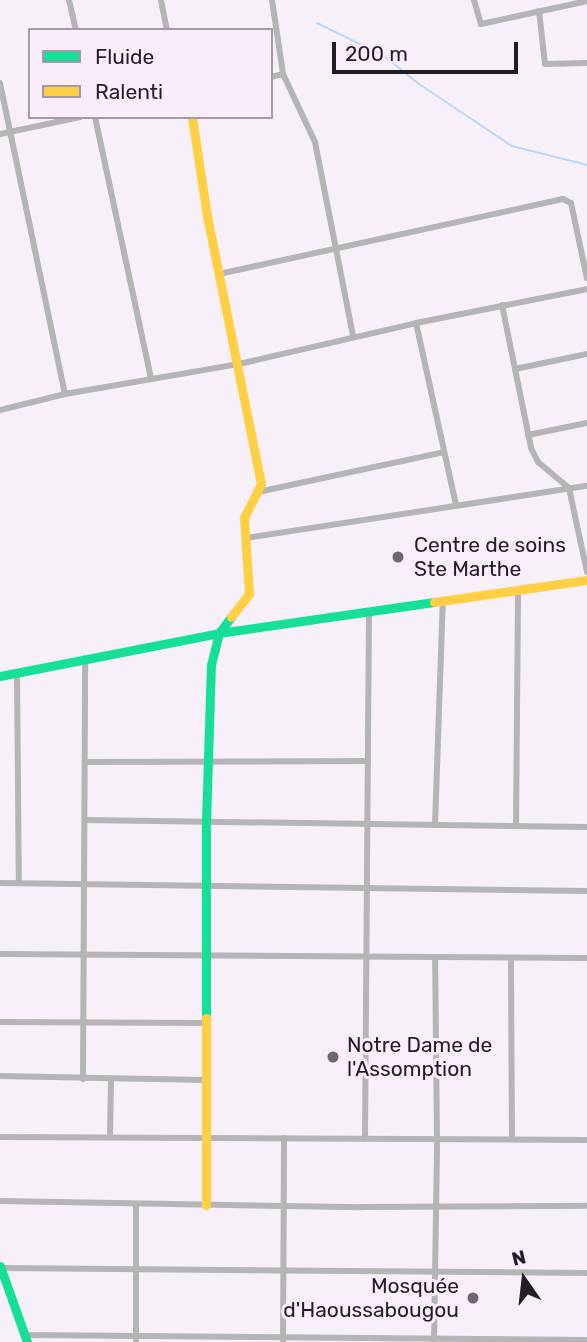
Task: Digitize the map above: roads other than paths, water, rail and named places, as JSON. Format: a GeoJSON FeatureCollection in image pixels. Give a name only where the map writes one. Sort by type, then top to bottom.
{"type":"FeatureCollection","features":[{"type":"Feature","properties":{"kind":"street"},"geometry":{"type":"LineString","coordinates":[[69,0],[76,28]]}},
{"type":"Feature","properties":{"kind":"street"},"geometry":{"type":"LineString","coordinates":[[161,0],[167,28]]}},
{"type":"Feature","properties":{"kind":"street"},"geometry":{"type":"LineString","coordinates":[[272,0],[283,74],[315,142],[354,336]]}},
{"type":"Feature","properties":{"kind":"street"},"geometry":{"type":"LineString","coordinates":[[474,0],[481,24],[587,1]]}},
{"type":"Feature","properties":{"kind":"street"},"geometry":{"type":"LineString","coordinates":[[539,11],[545,64],[587,63]]}},
{"type":"Feature","properties":{"kind":"street"},"geometry":{"type":"LineString","coordinates":[[273,76],[283,74]]}},
{"type":"Feature","properties":{"kind":"street"},"geometry":{"type":"LineString","coordinates":[[0,83],[65,394]]}},
{"type":"Feature","properties":{"kind":"street"},"geometry":{"type":"LineString","coordinates":[[0,134],[71,119]]}},
{"type":"Feature","properties":{"kind":"street"},"geometry":{"type":"LineString","coordinates":[[95,119],[151,379]]}},
{"type":"Feature","properties":{"kind":"street"},"geometry":{"type":"LineString","coordinates":[[192,119],[219,274],[261,484],[247,506],[244,518],[249,594],[219,633],[213,649],[206,763],[206,1205]]}},
{"type":"Feature","properties":{"kind":"street"},"geometry":{"type":"LineString","coordinates":[[219,274],[563,199],[571,203],[587,278]]}},
{"type":"Feature","properties":{"kind":"street"},"geometry":{"type":"LineString","coordinates":[[0,410],[65,394],[239,364],[354,336],[587,289]]}},
{"type":"Feature","properties":{"kind":"street"},"geometry":{"type":"LineString","coordinates":[[502,305],[528,435],[538,461],[569,488],[587,572]]}},
{"type":"Feature","properties":{"kind":"street"},"geometry":{"type":"LineString","coordinates":[[416,323],[456,505]]}},
{"type":"Feature","properties":{"kind":"street"},"geometry":{"type":"LineString","coordinates":[[515,369],[587,354]]}},
{"type":"Feature","properties":{"kind":"street"},"geometry":{"type":"LineString","coordinates":[[528,435],[587,424]]}},
{"type":"Feature","properties":{"kind":"street"},"geometry":{"type":"LineString","coordinates":[[258,492],[444,452]]}},
{"type":"Feature","properties":{"kind":"street"},"geometry":{"type":"LineString","coordinates":[[246,538],[587,486]]}},
{"type":"Feature","properties":{"kind":"street"},"geometry":{"type":"LineString","coordinates":[[0,676],[219,633],[587,580]]}},
{"type":"Feature","properties":{"kind":"street"},"geometry":{"type":"LineString","coordinates":[[516,826],[518,589]]}},
{"type":"Feature","properties":{"kind":"street"},"geometry":{"type":"LineString","coordinates":[[435,825],[443,601]]}},
{"type":"Feature","properties":{"kind":"street"},"geometry":{"type":"LineString","coordinates":[[365,1139],[369,611]]}},
{"type":"Feature","properties":{"kind":"street"},"geometry":{"type":"LineString","coordinates":[[83,1079],[85,659]]}},
{"type":"Feature","properties":{"kind":"street"},"geometry":{"type":"LineString","coordinates":[[17,673],[19,883]]}},
{"type":"Feature","properties":{"kind":"street"},"geometry":{"type":"LineString","coordinates":[[86,762],[368,761]]}},
{"type":"Feature","properties":{"kind":"street"},"geometry":{"type":"LineString","coordinates":[[85,820],[587,827]]}},
{"type":"Feature","properties":{"kind":"street"},"geometry":{"type":"LineString","coordinates":[[0,883],[587,891]]}},
{"type":"Feature","properties":{"kind":"street"},"geometry":{"type":"LineString","coordinates":[[0,954],[587,958]]}},
{"type":"Feature","properties":{"kind":"street"},"geometry":{"type":"LineString","coordinates":[[434,1340],[437,1139],[435,957]]}},
{"type":"Feature","properties":{"kind":"street"},"geometry":{"type":"LineString","coordinates":[[511,958],[512,1139]]}},
{"type":"Feature","properties":{"kind":"street"},"geometry":{"type":"LineString","coordinates":[[0,1022],[204,1023]]}},
{"type":"Feature","properties":{"kind":"street"},"geometry":{"type":"LineString","coordinates":[[0,1076],[204,1080]]}},
{"type":"Feature","properties":{"kind":"street"},"geometry":{"type":"LineString","coordinates":[[110,1138],[111,1079]]}},
{"type":"Feature","properties":{"kind":"street"},"geometry":{"type":"LineString","coordinates":[[0,1137],[587,1140]]}},
{"type":"Feature","properties":{"kind":"street"},"geometry":{"type":"LineString","coordinates":[[283,1339],[284,1138]]}},
{"type":"Feature","properties":{"kind":"street"},"geometry":{"type":"LineString","coordinates":[[0,1201],[436,1208],[587,1206]]}},
{"type":"Feature","properties":{"kind":"street"},"geometry":{"type":"LineString","coordinates":[[136,1205],[136,1339]]}},
{"type":"Feature","properties":{"kind":"street"},"geometry":{"type":"LineString","coordinates":[[587,1273],[0,1267],[4,1291],[26,1339],[587,1339]]}},
{"type":"Feature","properties":{"kind":"waterway"},"geometry":{"type":"LineString","coordinates":[[317,23],[384,56],[419,84],[512,146],[587,165]]}},
{"type":"Feature","properties":{"kind":"place","name":"Centre de soins Ste Marthe"},"geometry":{"type":"Point","coordinates":[398,557]}},
{"type":"Feature","properties":{"kind":"place","name":"Notre Dame de l'Assomption"},"geometry":{"type":"Point","coordinates":[333,1057]}},
{"type":"Feature","properties":{"kind":"place","name":"Mosquée d'Haoussabougou"},"geometry":{"type":"Point","coordinates":[473,1298]}}]}
